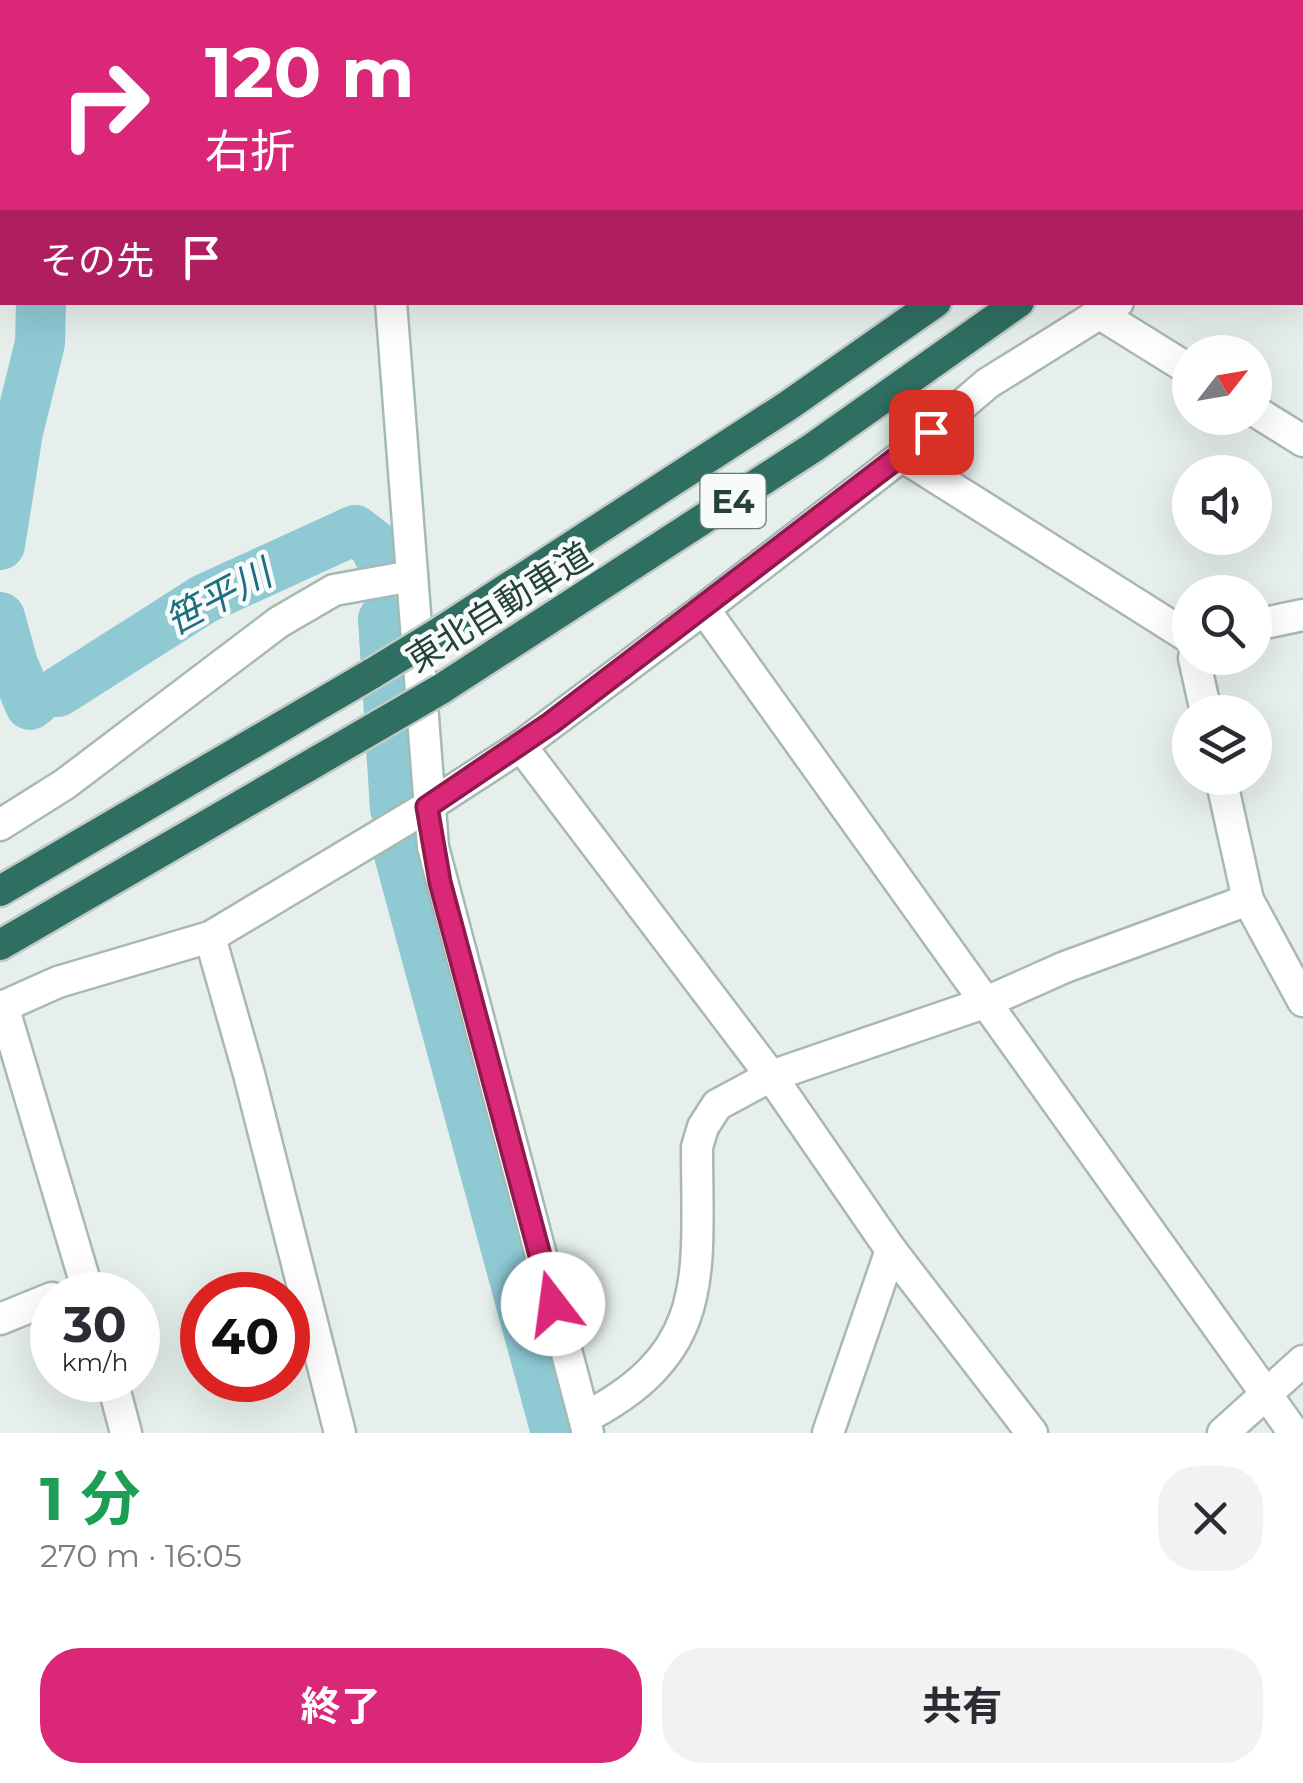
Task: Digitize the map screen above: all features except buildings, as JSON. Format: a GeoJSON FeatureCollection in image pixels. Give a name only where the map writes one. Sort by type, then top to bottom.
{"type":"FeatureCollection","features":[{"type":"Feature","properties":{"kind":"highway","name":"東北自動車道"},"geometry":{"type":"LineString","coordinates":[[0,891],[440,632],[772,416],[932,305]]}},
{"type":"Feature","properties":{"kind":"highway","name":"東北自動車道"},"geometry":{"type":"LineString","coordinates":[[0,945],[440,688],[814,447],[1015,305]]}},
{"type":"Feature","properties":{"kind":"street"},"geometry":{"type":"LineString","coordinates":[[391,305],[427,807],[440,882],[586,1426],[647,1377],[686,1316],[696,1285],[697,1147],[703,1127],[717,1105],[772,1076],[984,1002],[1248,900]]}},
{"type":"Feature","properties":{"kind":"street"},"geometry":{"type":"LineString","coordinates":[[74,1272],[2,1007],[58,982],[210,937],[427,807],[520,746],[704,609],[902,456],[988,383],[1109,308],[1172,356]]}},
{"type":"Feature","properties":{"kind":"street"},"geometry":{"type":"LineString","coordinates":[[1272,421],[1303,440]]}},
{"type":"Feature","properties":{"kind":"street"},"geometry":{"type":"LineString","coordinates":[[902,456],[1172,628]]}},
{"type":"Feature","properties":{"kind":"street"},"geometry":{"type":"LineString","coordinates":[[0,824],[64,784],[279,622],[334,590],[412,576]]}},
{"type":"Feature","properties":{"kind":"street"},"geometry":{"type":"LineString","coordinates":[[704,609],[1294,1433]]}},
{"type":"Feature","properties":{"kind":"street"},"geometry":{"type":"LineString","coordinates":[[1272,621],[1303,615]]}},
{"type":"Feature","properties":{"kind":"street"},"geometry":{"type":"LineString","coordinates":[[520,746],[772,1076],[891,1250],[1032,1433]]}},
{"type":"Feature","properties":{"kind":"street"},"geometry":{"type":"LineString","coordinates":[[1225,795],[1248,900],[1303,1001]]}},
{"type":"Feature","properties":{"kind":"street"},"geometry":{"type":"LineString","coordinates":[[210,937],[340,1433]]}},
{"type":"Feature","properties":{"kind":"street"},"geometry":{"type":"LineString","coordinates":[[828,1433],[891,1250]]}},
{"type":"Feature","properties":{"kind":"street"},"geometry":{"type":"LineString","coordinates":[[0,1318],[30,1306]]}},
{"type":"Feature","properties":{"kind":"street"},"geometry":{"type":"LineString","coordinates":[[1223,1433],[1303,1361]]}},
{"type":"Feature","properties":{"kind":"street"},"geometry":{"type":"LineString","coordinates":[[118,1402],[126,1433]]}},
{"type":"Feature","properties":{"kind":"waterway","name":"笹平川"},"geometry":{"type":"LineString","coordinates":[[0,545],[18,432],[40,343],[41,305]]}},
{"type":"Feature","properties":{"kind":"waterway","name":"笹平川"},"geometry":{"type":"LineString","coordinates":[[58,692],[204,599],[355,530],[377,547],[378,554]]}},
{"type":"Feature","properties":{"kind":"waterway","name":"笹平川"},"geometry":{"type":"LineString","coordinates":[[0,617],[30,705],[35,701]]}},
{"type":"Feature","properties":{"kind":"waterway","name":"笹平川"},"geometry":{"type":"LineString","coordinates":[[383,619],[395,809]]}},
{"type":"Feature","properties":{"kind":"waterway","name":"笹平川"},"geometry":{"type":"LineString","coordinates":[[398,851],[556,1433]]}},
{"type":"Feature","properties":{"kind":"route"},"geometry":{"type":"LineString","coordinates":[[553,1304],[440,882],[427,807],[551,723],[931,432]]}}]}
